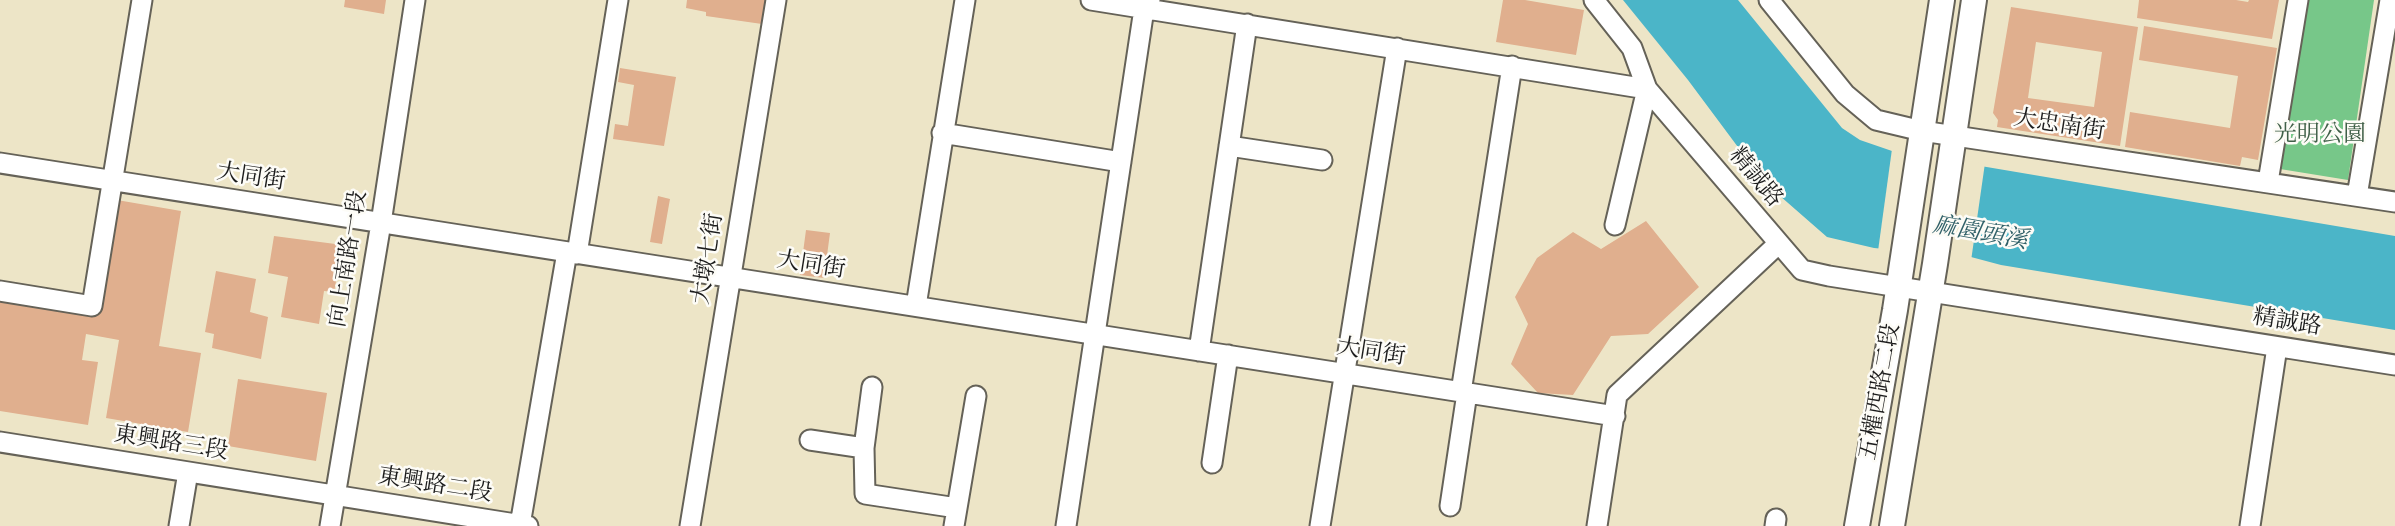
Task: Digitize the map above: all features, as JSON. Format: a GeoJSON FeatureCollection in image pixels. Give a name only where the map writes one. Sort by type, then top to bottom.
{"type":"FeatureCollection","features":[{"type":"Feature","properties":{"kind":"main road","name":"五權西路二段"},"geometry":{"type":"LineString","coordinates":[[1857,526],[1898,287],[1942,0]]}},
{"type":"Feature","properties":{"kind":"main road","name":"五權西路二段"},"geometry":{"type":"LineString","coordinates":[[1892,526],[1931,291],[1974,0]]}},
{"type":"Feature","properties":{"kind":"street"},"geometry":{"type":"LineString","coordinates":[[0,291],[92,306],[142,0]]}},
{"type":"Feature","properties":{"kind":"street","name":"向上南路一段"},"geometry":{"type":"LineString","coordinates":[[330,526],[415,0]]}},
{"type":"Feature","properties":{"kind":"street"},"geometry":{"type":"LineString","coordinates":[[524,525],[618,0]]}},
{"type":"Feature","properties":{"kind":"street","name":"大墩七街"},"geometry":{"type":"LineString","coordinates":[[690,526],[776,0]]}},
{"type":"Feature","properties":{"kind":"street"},"geometry":{"type":"LineString","coordinates":[[916,306],[965,0]]}},
{"type":"Feature","properties":{"kind":"street"},"geometry":{"type":"LineString","coordinates":[[1091,0],[1147,4],[1247,24],[1647,89]]}},
{"type":"Feature","properties":{"kind":"street"},"geometry":{"type":"LineString","coordinates":[[1594,0],[1632,48],[1647,89],[1615,225]]}},
{"type":"Feature","properties":{"kind":"street","name":"大忠南街"},"geometry":{"type":"LineString","coordinates":[[1769,0],[1845,94],[1876,120],[1920,140],[2268,182],[2395,202]]}},
{"type":"Feature","properties":{"kind":"street"},"geometry":{"type":"LineString","coordinates":[[2268,182],[2298,0]]}},
{"type":"Feature","properties":{"kind":"street"},"geometry":{"type":"LineString","coordinates":[[2357,196],[2390,0]]}},
{"type":"Feature","properties":{"kind":"street"},"geometry":{"type":"LineString","coordinates":[[1066,526],[1147,4]]}},
{"type":"Feature","properties":{"kind":"street"},"geometry":{"type":"LineString","coordinates":[[1199,351],[1247,24]]}},
{"type":"Feature","properties":{"kind":"street"},"geometry":{"type":"LineString","coordinates":[[1320,526],[1396,48]]}},
{"type":"Feature","properties":{"kind":"street"},"geometry":{"type":"LineString","coordinates":[[1450,506],[1512,66]]}},
{"type":"Feature","properties":{"kind":"street","name":"精誠路"},"geometry":{"type":"LineString","coordinates":[[1647,89],[1802,270],[2395,365]]}},
{"type":"Feature","properties":{"kind":"street"},"geometry":{"type":"LineString","coordinates":[[942,133],[1121,162]]}},
{"type":"Feature","properties":{"kind":"street"},"geometry":{"type":"LineString","coordinates":[[1229,146],[1322,159]]}},
{"type":"Feature","properties":{"kind":"street","name":"大同街"},"geometry":{"type":"LineString","coordinates":[[0,163],[1615,416]]}},
{"type":"Feature","properties":{"kind":"street"},"geometry":{"type":"LineString","coordinates":[[1597,526],[1618,396],[1778,244]]}},
{"type":"Feature","properties":{"kind":"street"},"geometry":{"type":"LineString","coordinates":[[2250,526],[2277,347]]}},
{"type":"Feature","properties":{"kind":"street"},"geometry":{"type":"LineString","coordinates":[[1212,463],[1228,355]]}},
{"type":"Feature","properties":{"kind":"street"},"geometry":{"type":"LineString","coordinates":[[872,387],[864,448],[865,494],[956,517],[976,396]]}},
{"type":"Feature","properties":{"kind":"street"},"geometry":{"type":"LineString","coordinates":[[810,440],[864,448]]}},
{"type":"Feature","properties":{"kind":"street","name":"東興路三段"},"geometry":{"type":"LineString","coordinates":[[0,442],[334,494]]}},
{"type":"Feature","properties":{"kind":"street"},"geometry":{"type":"LineString","coordinates":[[179,526],[188,472]]}},
{"type":"Feature","properties":{"kind":"street","name":"東興路二段"},"geometry":{"type":"LineString","coordinates":[[334,494],[524,525]]}},
{"type":"Feature","properties":{"kind":"green space","name":"光明公園"},"geometry":{"type":"Polygon","coordinates":[[[2307,0],[2374,0],[2348,180],[2280,169],[2307,0]]]}},
{"type":"Feature","properties":{"kind":"water","name":"麻園頭溪"},"geometry":{"type":"Polygon","coordinates":[[[1623,0],[1738,0],[1842,128],[1860,140],[1892,151],[2395,236],[2395,330],[2001,265],[1971,257],[1874,248],[1827,237],[1764,182],[1688,80],[1623,0]]]}},
{"type":"Feature","properties":{"kind":"pier"},"geometry":{"type":"Polygon","coordinates":[[[1892,149],[1985,163],[1971,261],[1878,251],[1892,149]]]}},
{"type":"Feature","properties":{"kind":"building"},"geometry":{"type":"Polygon","coordinates":[[[345,0],[386,0],[384,14],[344,7],[345,0]]]}},
{"type":"Feature","properties":{"kind":"building"},"geometry":{"type":"Polygon","coordinates":[[[687,0],[766,0],[762,24],[706,16],[706,12],[686,8],[687,0]]]}},
{"type":"Feature","properties":{"kind":"building"},"geometry":{"type":"Polygon","coordinates":[[[1503,0],[1525,0],[1584,10],[1576,55],[1496,42],[1503,0]]]}},
{"type":"Feature","properties":{"kind":"building"},"geometry":{"type":"Polygon","coordinates":[[[2139,0],[2279,0],[2272,39],[2137,18],[2139,0]]]}},
{"type":"Feature","properties":{"kind":"building"},"geometry":{"type":"Polygon","coordinates":[[[2011,7],[2138,27],[2120,146],[1997,127],[1998,120],[1993,113],[2011,7]],[[2036,42],[2028,98],[2094,107],[2102,52],[2036,42]]]}},
{"type":"Feature","properties":{"kind":"building"},"geometry":{"type":"Polygon","coordinates":[[[2144,26],[2277,48],[2258,160],[2242,157],[2240,166],[2125,147],[2130,112],[2230,128],[2238,76],[2139,60],[2144,26]]]}},
{"type":"Feature","properties":{"kind":"building"},"geometry":{"type":"Polygon","coordinates":[[[620,68],[676,77],[664,146],[613,139],[615,124],[628,126],[634,85],[618,82],[620,68]]]}},
{"type":"Feature","properties":{"kind":"building"},"geometry":{"type":"Polygon","coordinates":[[[658,196],[670,199],[662,244],[650,242],[658,196]]]}},
{"type":"Feature","properties":{"kind":"building"},"geometry":{"type":"Polygon","coordinates":[[[117,200],[181,211],[159,346],[201,353],[188,432],[106,418],[119,340],[86,334],[82,360],[98,362],[88,425],[0,411],[0,298],[99,313],[117,200]]]}},
{"type":"Feature","properties":{"kind":"building"},"geometry":{"type":"Polygon","coordinates":[[[1646,221],[1699,287],[1648,334],[1611,336],[1573,395],[1538,393],[1511,364],[1528,324],[1515,297],[1537,258],[1573,232],[1601,249],[1646,221]]]}},
{"type":"Feature","properties":{"kind":"building"},"geometry":{"type":"Polygon","coordinates":[[[806,230],[830,233],[824,278],[800,275],[806,230]]]}},
{"type":"Feature","properties":{"kind":"building"},"geometry":{"type":"Polygon","coordinates":[[[274,236],[343,245],[334,292],[324,291],[319,324],[281,317],[288,277],[268,273],[274,236]]]}},
{"type":"Feature","properties":{"kind":"building"},"geometry":{"type":"Polygon","coordinates":[[[216,271],[256,279],[250,312],[268,317],[261,359],[212,348],[214,334],[205,332],[216,271]]]}},
{"type":"Feature","properties":{"kind":"building"},"geometry":{"type":"Polygon","coordinates":[[[238,379],[327,393],[316,461],[228,446],[238,379]]]}}]}
